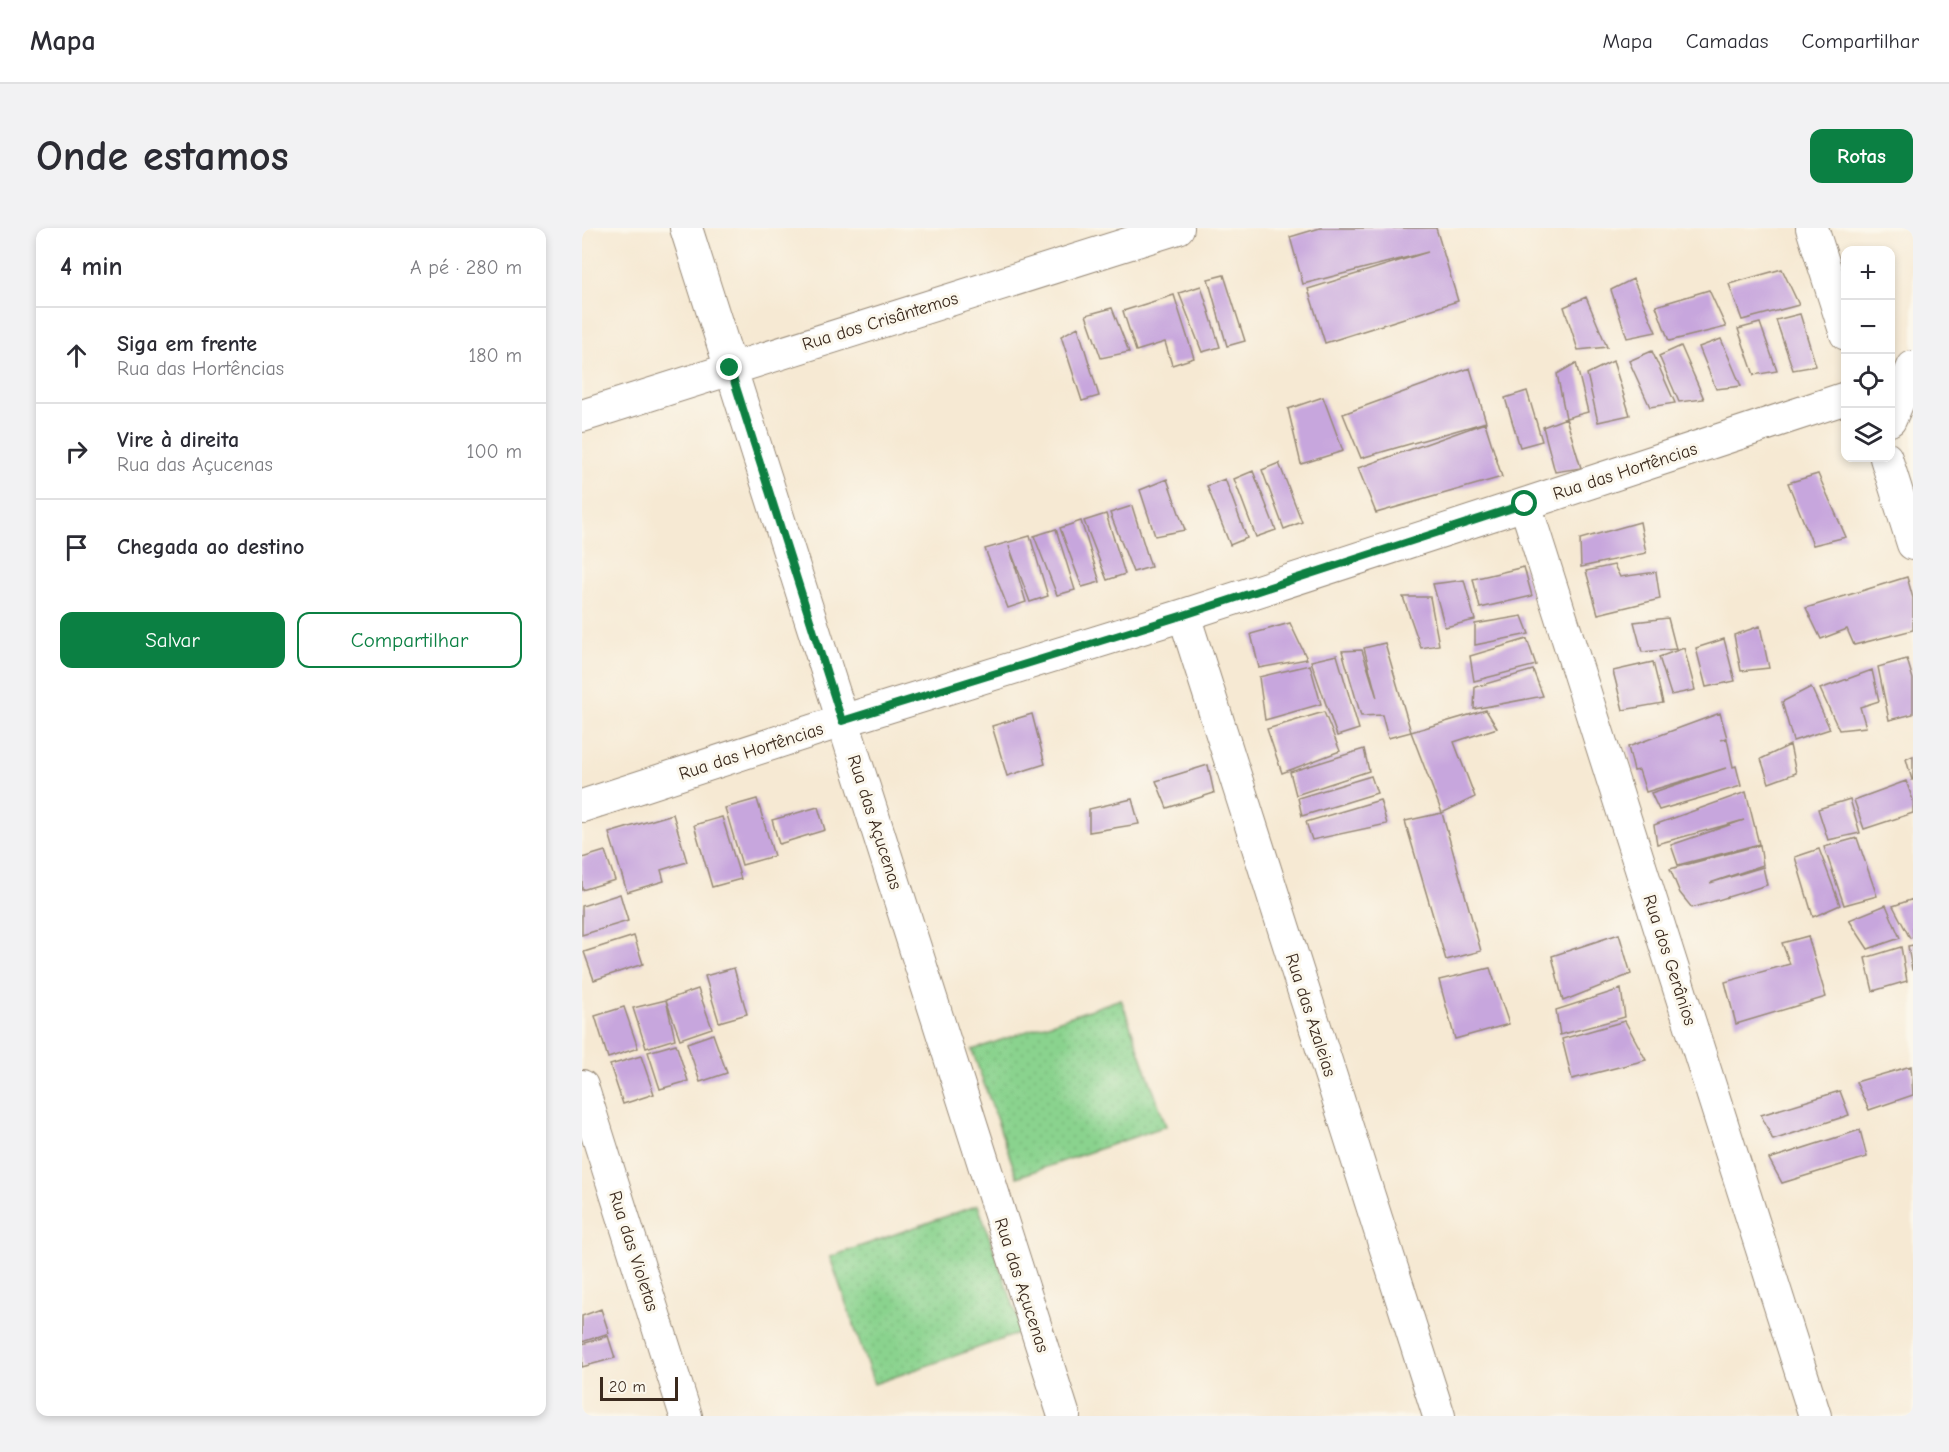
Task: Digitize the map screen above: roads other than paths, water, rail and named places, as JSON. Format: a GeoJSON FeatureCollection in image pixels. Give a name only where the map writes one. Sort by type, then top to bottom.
{"type":"FeatureCollection","features":[{"type":"Feature","properties":{"kind":"street","name":"Rua das Açucenas"},"geometry":{"type":"LineString","coordinates":[[686,228],[1064,1416]]}},
{"type":"Feature","properties":{"kind":"street","name":"Rua dos Crisântemos"},"geometry":{"type":"LineString","coordinates":[[582,416],[1178,228]]}},
{"type":"Feature","properties":{"kind":"street"},"geometry":{"type":"LineString","coordinates":[[1812,228],[1841,321]]}},
{"type":"Feature","properties":{"kind":"street"},"geometry":{"type":"LineString","coordinates":[[1895,408],[1913,367]]}},
{"type":"Feature","properties":{"kind":"street","name":"Rua das Hortências"},"geometry":{"type":"LineString","coordinates":[[582,806],[842,721],[1184,615],[1841,399]]}},
{"type":"Feature","properties":{"kind":"street"},"geometry":{"type":"LineString","coordinates":[[1887,462],[1913,544]]}},
{"type":"Feature","properties":{"kind":"street","name":"Rua dos Gerânios"},"geometry":{"type":"LineString","coordinates":[[1525,504],[1815,1416]]}},
{"type":"Feature","properties":{"kind":"street","name":"Rua das Azaleias"},"geometry":{"type":"LineString","coordinates":[[1184,615],[1439,1416]]}},
{"type":"Feature","properties":{"kind":"street","name":"Rua das Violetas"},"geometry":{"type":"LineString","coordinates":[[582,1086],[686,1416]]}}]}
